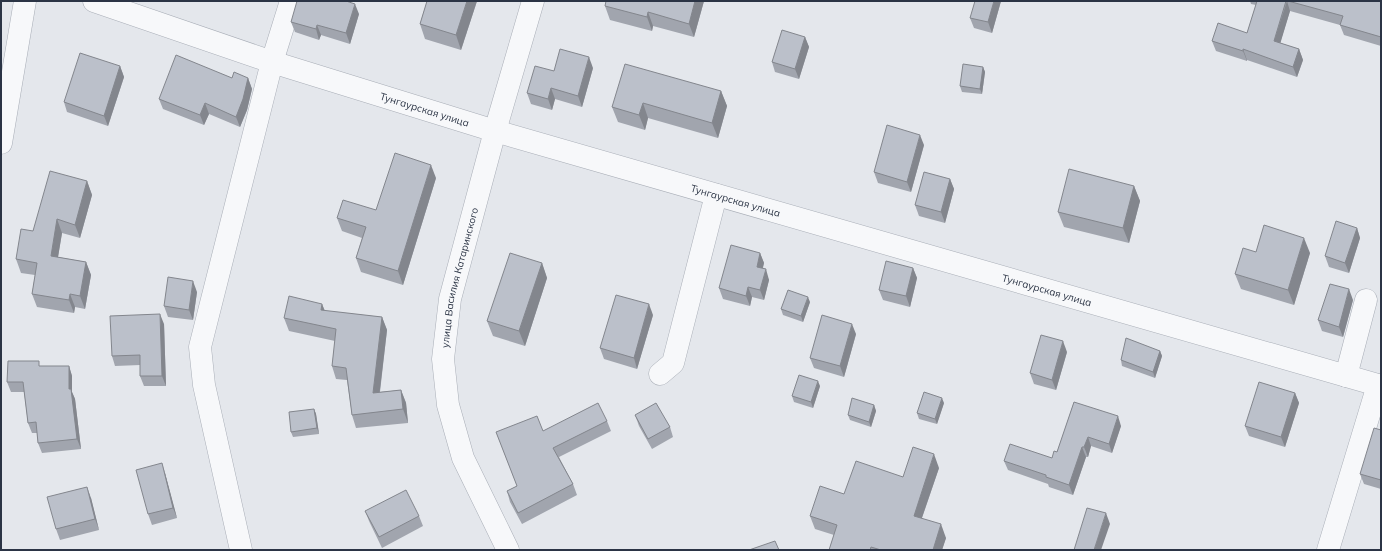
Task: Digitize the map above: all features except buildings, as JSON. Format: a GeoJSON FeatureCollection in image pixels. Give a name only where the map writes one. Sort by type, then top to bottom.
{"type":"FeatureCollection","features":[{"type":"Feature","properties":{"kind":"street"},"geometry":{"type":"LineString","coordinates":[[1,143],[25,1]]}},
{"type":"Feature","properties":{"kind":"street","name":"Тунгаурская улица"},"geometry":{"type":"LineString","coordinates":[[94,1],[272,62],[495,131],[1379,386]]}},
{"type":"Feature","properties":{"kind":"street"},"geometry":{"type":"LineString","coordinates":[[241,550],[204,385],[200,347],[272,62],[291,1]]}},
{"type":"Feature","properties":{"kind":"street","name":"улица Василия Катаринского"},"geometry":{"type":"LineString","coordinates":[[508,550],[463,458],[448,405],[443,359],[450,299],[495,131],[534,1]]}},
{"type":"Feature","properties":{"kind":"street"},"geometry":{"type":"LineString","coordinates":[[660,374],[672,363],[716,195]]}},
{"type":"Feature","properties":{"kind":"street"},"geometry":{"type":"LineString","coordinates":[[1346,376],[1366,300]]}},
{"type":"Feature","properties":{"kind":"street"},"geometry":{"type":"LineString","coordinates":[[1328,550],[1379,386]]}}]}
